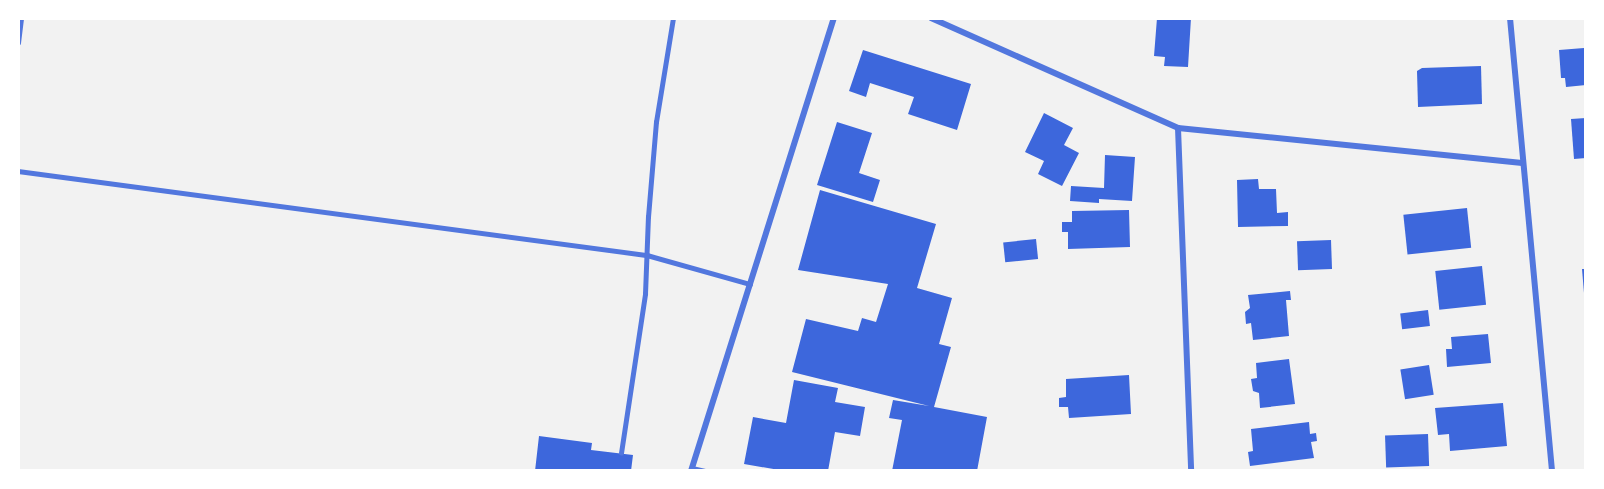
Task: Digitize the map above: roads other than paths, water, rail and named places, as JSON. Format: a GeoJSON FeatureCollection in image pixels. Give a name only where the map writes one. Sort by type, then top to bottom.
{"type":"FeatureCollection","features":[{"type":"Feature","properties":{"kind":"street"},"geometry":{"type":"LineString","coordinates":[[692,470],[834,18]]}},
{"type":"Feature","properties":{"kind":"street"},"geometry":{"type":"LineString","coordinates":[[931,18],[1178,128],[1521,163]]}},
{"type":"Feature","properties":{"kind":"street"},"geometry":{"type":"LineString","coordinates":[[1510,18],[1521,163],[1552,471]]}},
{"type":"Feature","properties":{"kind":"street"},"geometry":{"type":"LineString","coordinates":[[1178,128],[1191,471]]}},
{"type":"Feature","properties":{"kind":"lane"},"geometry":{"type":"LineString","coordinates":[[18,43],[21,18]]}},
{"type":"Feature","properties":{"kind":"lane"},"geometry":{"type":"LineString","coordinates":[[621,453],[645,294],[656,122],[673,18]]}},
{"type":"Feature","properties":{"kind":"lane"},"geometry":{"type":"LineString","coordinates":[[18,171],[647,255],[750,284]]}},
{"type":"Feature","properties":{"kind":"lane"},"geometry":{"type":"LineString","coordinates":[[692,470],[705,471]]}}]}
